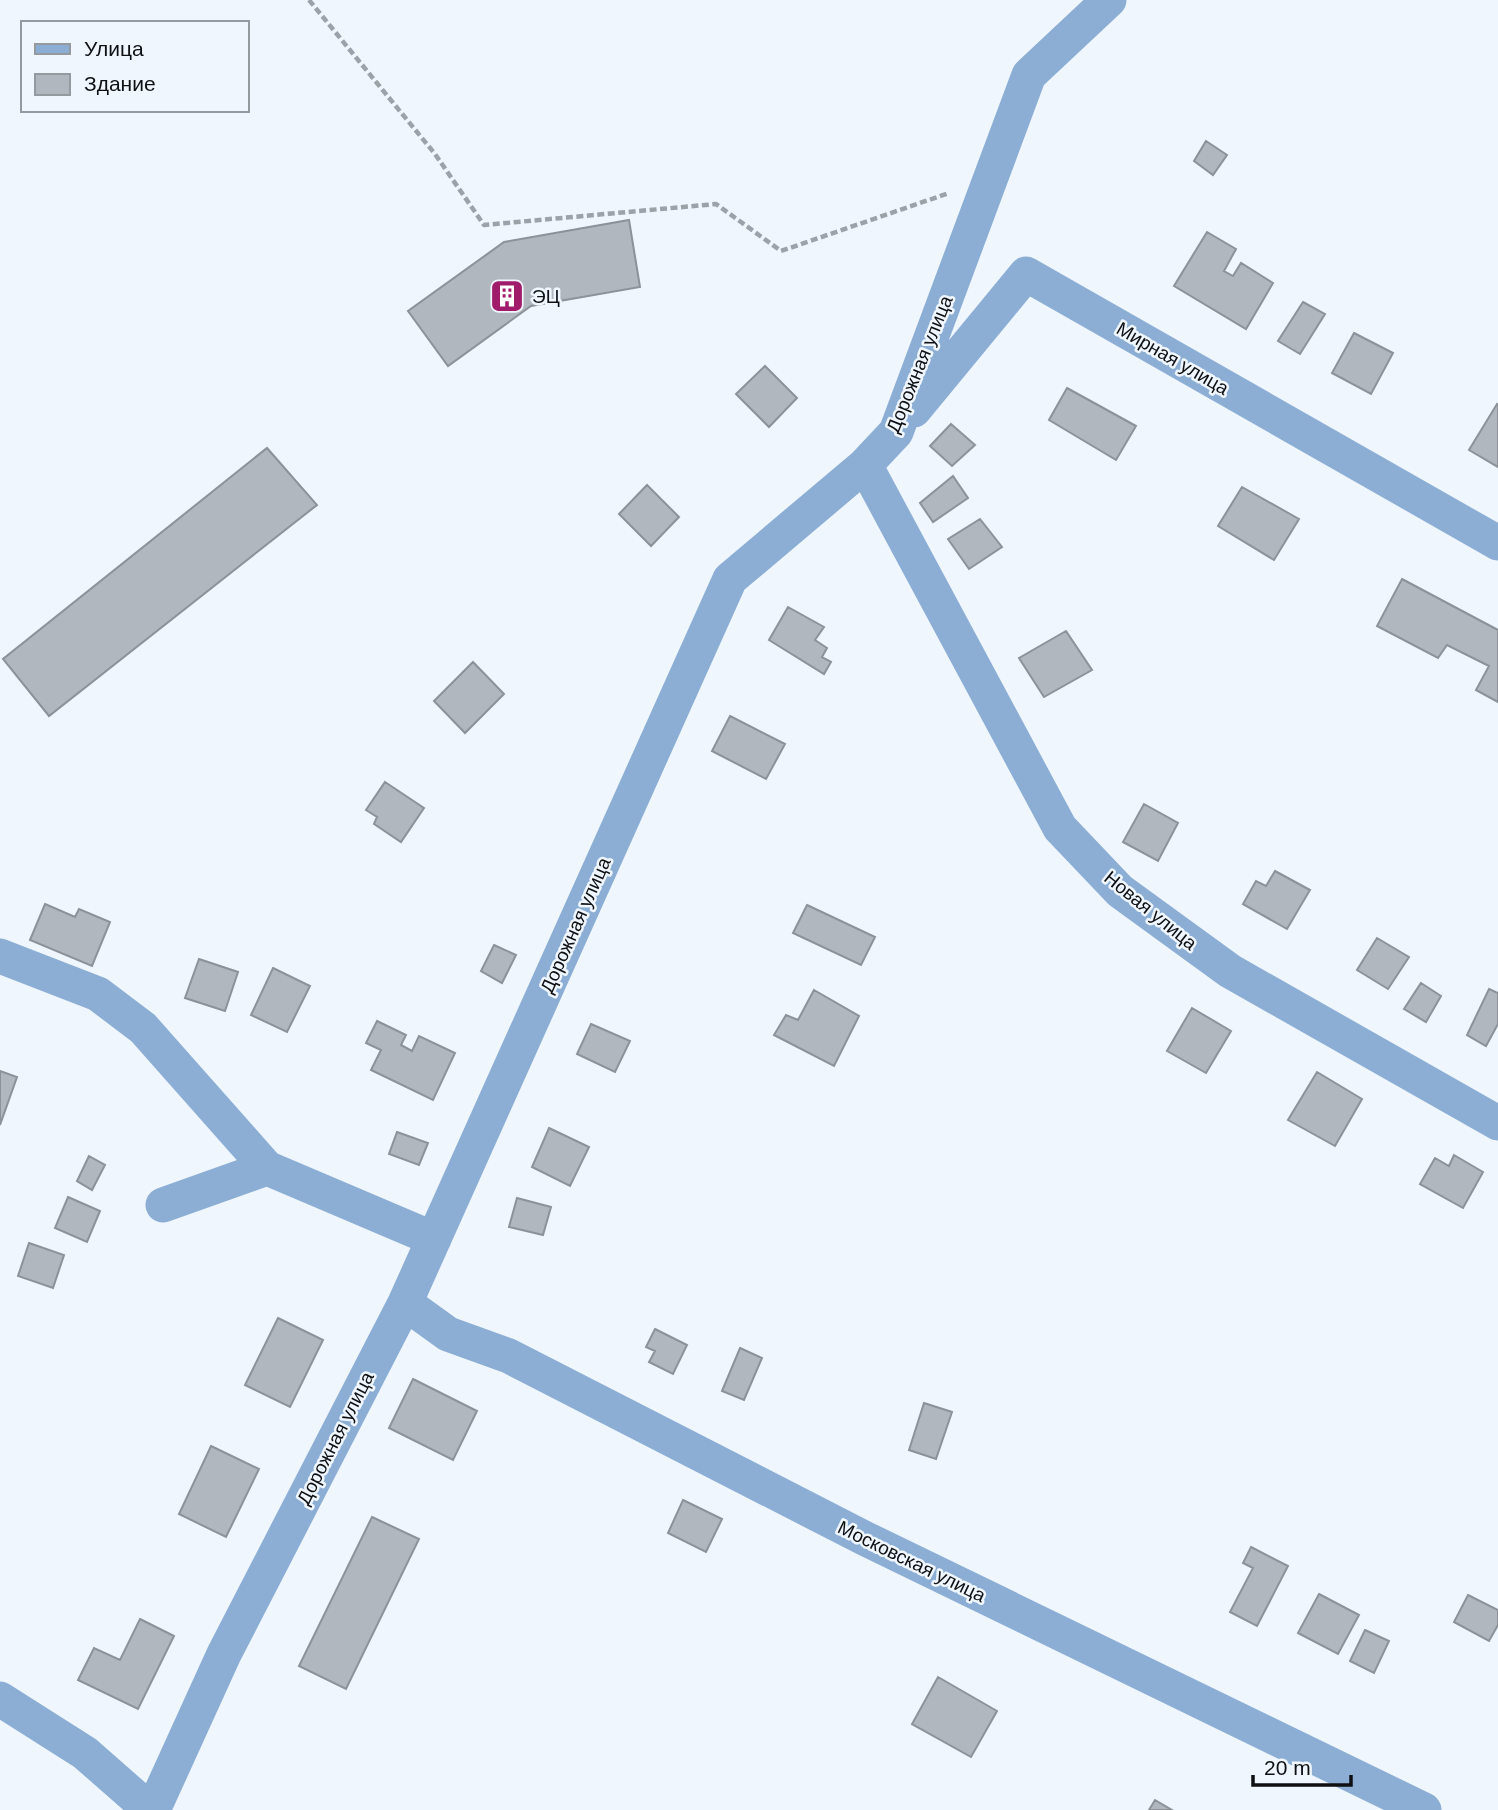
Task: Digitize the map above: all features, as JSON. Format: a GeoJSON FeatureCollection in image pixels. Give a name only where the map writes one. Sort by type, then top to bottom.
{"type":"FeatureCollection","features":[{"type":"Feature","properties":{"kind":"street","name":"Дорожная улица"},"geometry":{"type":"LineString","coordinates":[[151,1810],[224,1654],[405,1303],[730,579],[865,465],[896,432],[1029,75],[1109,0]]}},
{"type":"Feature","properties":{"kind":"street","name":"Мирная улица"},"geometry":{"type":"LineString","coordinates":[[896,432],[1026,274],[1498,543]]}},
{"type":"Feature","properties":{"kind":"street","name":"Новая улица"},"geometry":{"type":"LineString","coordinates":[[865,465],[1060,828],[1112,882],[1230,971],[1498,1123]]}},
{"type":"Feature","properties":{"kind":"street"},"geometry":{"type":"LineString","coordinates":[[0,956],[98,994],[143,1028],[267,1168],[434,1239]]}},
{"type":"Feature","properties":{"kind":"street"},"geometry":{"type":"LineString","coordinates":[[163,1205],[267,1168]]}},
{"type":"Feature","properties":{"kind":"street","name":"Московская улица"},"geometry":{"type":"LineString","coordinates":[[405,1303],[448,1334],[509,1356],[866,1539],[1409,1806]]}},
{"type":"Feature","properties":{"kind":"street"},"geometry":{"type":"LineString","coordinates":[[0,1699],[85,1753],[151,1810]]}},
{"type":"Feature","properties":{"kind":"path"},"geometry":{"type":"LineString","coordinates":[[309,0],[435,155],[484,225],[716,204],[781,251],[990,178]]}},
{"type":"Feature","properties":{"kind":"building"},"geometry":{"type":"Polygon","coordinates":[[[1206,141],[1227,155],[1213,175],[1194,161],[1206,141]]]}},
{"type":"Feature","properties":{"kind":"building","name":"ЭЦ"},"geometry":{"type":"Polygon","coordinates":[[[629,220],[640,287],[531,306],[448,366],[408,311],[504,242],[629,220]]]}},
{"type":"Feature","properties":{"kind":"building"},"geometry":{"type":"Polygon","coordinates":[[[1207,232],[1236,249],[1224,271],[1233,276],[1241,263],[1273,283],[1246,329],[1174,286],[1207,232]]]}},
{"type":"Feature","properties":{"kind":"building"},"geometry":{"type":"Polygon","coordinates":[[[1303,302],[1325,314],[1300,354],[1278,341],[1303,302]]]}},
{"type":"Feature","properties":{"kind":"building"},"geometry":{"type":"Polygon","coordinates":[[[1354,333],[1393,353],[1371,394],[1332,373],[1354,333]]]}},
{"type":"Feature","properties":{"kind":"building"},"geometry":{"type":"Polygon","coordinates":[[[765,366],[797,398],[769,427],[736,394],[765,366]]]}},
{"type":"Feature","properties":{"kind":"building"},"geometry":{"type":"Polygon","coordinates":[[[1067,388],[1136,426],[1116,460],[1049,420],[1067,388]]]}},
{"type":"Feature","properties":{"kind":"building"},"geometry":{"type":"Polygon","coordinates":[[[1498,405],[1498,467],[1469,450],[1498,405]]]}},
{"type":"Feature","properties":{"kind":"building"},"geometry":{"type":"Polygon","coordinates":[[[951,424],[975,445],[952,466],[930,446],[951,424]]]}},
{"type":"Feature","properties":{"kind":"building"},"geometry":{"type":"Polygon","coordinates":[[[267,448],[317,505],[49,716],[3,659],[267,448]]]}},
{"type":"Feature","properties":{"kind":"building"},"geometry":{"type":"Polygon","coordinates":[[[953,476],[968,498],[933,522],[920,503],[953,476]]]}},
{"type":"Feature","properties":{"kind":"building"},"geometry":{"type":"Polygon","coordinates":[[[647,485],[679,517],[651,546],[619,514],[647,485]]]}},
{"type":"Feature","properties":{"kind":"building"},"geometry":{"type":"Polygon","coordinates":[[[1242,487],[1299,519],[1274,560],[1218,526],[1242,487]]]}},
{"type":"Feature","properties":{"kind":"building"},"geometry":{"type":"Polygon","coordinates":[[[980,519],[1002,547],[969,569],[948,539],[980,519]]]}},
{"type":"Feature","properties":{"kind":"building"},"geometry":{"type":"Polygon","coordinates":[[[1402,579],[1498,630],[1498,702],[1476,690],[1489,666],[1447,645],[1438,658],[1377,626],[1402,579]]]}},
{"type":"Feature","properties":{"kind":"building"},"geometry":{"type":"Polygon","coordinates":[[[788,607],[824,627],[815,640],[827,648],[822,657],[831,662],[824,674],[769,640],[788,607]]]}},
{"type":"Feature","properties":{"kind":"building"},"geometry":{"type":"Polygon","coordinates":[[[1066,631],[1092,670],[1044,697],[1019,658],[1066,631]]]}},
{"type":"Feature","properties":{"kind":"building"},"geometry":{"type":"Polygon","coordinates":[[[473,662],[504,694],[465,733],[434,701],[473,662]]]}},
{"type":"Feature","properties":{"kind":"building"},"geometry":{"type":"Polygon","coordinates":[[[730,716],[785,744],[766,779],[712,751],[730,716]]]}},
{"type":"Feature","properties":{"kind":"building"},"geometry":{"type":"Polygon","coordinates":[[[385,782],[424,808],[401,842],[374,824],[377,817],[366,810],[385,782]]]}},
{"type":"Feature","properties":{"kind":"building"},"geometry":{"type":"Polygon","coordinates":[[[1144,804],[1178,823],[1158,861],[1123,842],[1144,804]]]}},
{"type":"Feature","properties":{"kind":"building"},"geometry":{"type":"Polygon","coordinates":[[[1275,871],[1310,890],[1287,929],[1243,904],[1256,881],[1266,886],[1275,871]]]}},
{"type":"Feature","properties":{"kind":"building"},"geometry":{"type":"Polygon","coordinates":[[[45,904],[75,917],[79,909],[110,922],[92,966],[30,940],[45,904]]]}},
{"type":"Feature","properties":{"kind":"building"},"geometry":{"type":"Polygon","coordinates":[[[807,905],[875,937],[861,965],[793,933],[807,905]]]}},
{"type":"Feature","properties":{"kind":"building"},"geometry":{"type":"Polygon","coordinates":[[[1377,938],[1409,957],[1388,989],[1357,970],[1377,938]]]}},
{"type":"Feature","properties":{"kind":"building"},"geometry":{"type":"Polygon","coordinates":[[[494,945],[516,955],[502,983],[481,971],[494,945]]]}},
{"type":"Feature","properties":{"kind":"building"},"geometry":{"type":"Polygon","coordinates":[[[199,959],[238,972],[225,1011],[185,998],[199,959]]]}},
{"type":"Feature","properties":{"kind":"building"},"geometry":{"type":"Polygon","coordinates":[[[273,968],[310,986],[287,1032],[251,1015],[273,968]]]}},
{"type":"Feature","properties":{"kind":"building"},"geometry":{"type":"Polygon","coordinates":[[[1421,983],[1441,996],[1426,1022],[1404,1009],[1421,983]]]}},
{"type":"Feature","properties":{"kind":"building"},"geometry":{"type":"Polygon","coordinates":[[[1489,989],[1498,993],[1498,1024],[1486,1046],[1467,1035],[1489,989]]]}},
{"type":"Feature","properties":{"kind":"building"},"geometry":{"type":"Polygon","coordinates":[[[814,990],[859,1016],[834,1066],[774,1035],[786,1015],[798,1020],[814,990]]]}},
{"type":"Feature","properties":{"kind":"building"},"geometry":{"type":"Polygon","coordinates":[[[1192,1008],[1231,1031],[1206,1073],[1167,1051],[1192,1008]]]}},
{"type":"Feature","properties":{"kind":"building"},"geometry":{"type":"Polygon","coordinates":[[[377,1021],[406,1035],[401,1045],[412,1051],[419,1036],[455,1053],[433,1100],[371,1070],[381,1050],[366,1043],[377,1021]]]}},
{"type":"Feature","properties":{"kind":"building"},"geometry":{"type":"Polygon","coordinates":[[[591,1024],[630,1041],[615,1072],[577,1054],[591,1024]]]}},
{"type":"Feature","properties":{"kind":"building"},"geometry":{"type":"Polygon","coordinates":[[[0,1071],[17,1077],[0,1125],[0,1071]]]}},
{"type":"Feature","properties":{"kind":"building"},"geometry":{"type":"Polygon","coordinates":[[[1317,1072],[1362,1099],[1335,1146],[1288,1120],[1317,1072]]]}},
{"type":"Feature","properties":{"kind":"building"},"geometry":{"type":"Polygon","coordinates":[[[549,1128],[589,1147],[570,1186],[532,1167],[549,1128]]]}},
{"type":"Feature","properties":{"kind":"building"},"geometry":{"type":"Polygon","coordinates":[[[397,1132],[428,1143],[419,1165],[389,1154],[397,1132]]]}},
{"type":"Feature","properties":{"kind":"building"},"geometry":{"type":"Polygon","coordinates":[[[1454,1155],[1483,1172],[1463,1208],[1420,1184],[1435,1158],[1449,1166],[1454,1155]]]}},
{"type":"Feature","properties":{"kind":"building"},"geometry":{"type":"Polygon","coordinates":[[[89,1156],[105,1165],[92,1190],[77,1181],[89,1156]]]}},
{"type":"Feature","properties":{"kind":"building"},"geometry":{"type":"Polygon","coordinates":[[[68,1197],[100,1211],[87,1242],[55,1228],[68,1197]]]}},
{"type":"Feature","properties":{"kind":"building"},"geometry":{"type":"Polygon","coordinates":[[[517,1198],[551,1207],[543,1235],[509,1227],[517,1198]]]}},
{"type":"Feature","properties":{"kind":"building"},"geometry":{"type":"Polygon","coordinates":[[[29,1243],[64,1255],[53,1288],[18,1276],[29,1243]]]}},
{"type":"Feature","properties":{"kind":"building"},"geometry":{"type":"Polygon","coordinates":[[[278,1318],[323,1340],[290,1407],[245,1385],[278,1318]]]}},
{"type":"Feature","properties":{"kind":"building"},"geometry":{"type":"Polygon","coordinates":[[[655,1329],[687,1345],[673,1374],[649,1362],[655,1351],[646,1347],[655,1329]]]}},
{"type":"Feature","properties":{"kind":"building"},"geometry":{"type":"Polygon","coordinates":[[[740,1348],[762,1358],[744,1400],[722,1391],[740,1348]]]}},
{"type":"Feature","properties":{"kind":"building"},"geometry":{"type":"Polygon","coordinates":[[[413,1379],[477,1411],[453,1460],[389,1428],[413,1379]]]}},
{"type":"Feature","properties":{"kind":"building"},"geometry":{"type":"Polygon","coordinates":[[[924,1403],[952,1412],[936,1459],[909,1450],[924,1403]]]}},
{"type":"Feature","properties":{"kind":"building"},"geometry":{"type":"Polygon","coordinates":[[[211,1446],[259,1469],[226,1537],[179,1514],[211,1446]]]}},
{"type":"Feature","properties":{"kind":"building"},"geometry":{"type":"Polygon","coordinates":[[[683,1500],[722,1519],[706,1552],[668,1533],[683,1500]]]}},
{"type":"Feature","properties":{"kind":"building"},"geometry":{"type":"Polygon","coordinates":[[[372,1517],[419,1539],[346,1689],[299,1666],[372,1517]]]}},
{"type":"Feature","properties":{"kind":"building"},"geometry":{"type":"Polygon","coordinates":[[[1251,1547],[1288,1566],[1257,1626],[1230,1612],[1253,1568],[1243,1563],[1251,1547]]]}},
{"type":"Feature","properties":{"kind":"building"},"geometry":{"type":"Polygon","coordinates":[[[1319,1594],[1359,1615],[1338,1654],[1298,1633],[1319,1594]]]}},
{"type":"Feature","properties":{"kind":"building"},"geometry":{"type":"Polygon","coordinates":[[[1468,1595],[1498,1610],[1498,1625],[1489,1641],[1454,1622],[1468,1595]]]}},
{"type":"Feature","properties":{"kind":"building"},"geometry":{"type":"Polygon","coordinates":[[[140,1619],[174,1636],[138,1709],[78,1680],[94,1648],[120,1660],[140,1619]]]}},
{"type":"Feature","properties":{"kind":"building"},"geometry":{"type":"Polygon","coordinates":[[[1365,1630],[1389,1641],[1374,1673],[1350,1661],[1365,1630]]]}},
{"type":"Feature","properties":{"kind":"building"},"geometry":{"type":"Polygon","coordinates":[[[938,1677],[997,1711],[971,1757],[912,1724],[938,1677]]]}},
{"type":"Feature","properties":{"kind":"building"},"geometry":{"type":"Polygon","coordinates":[[[1155,1800],[1172,1810],[1149,1810],[1155,1800]]]}},
{"type":"Feature","properties":{"kind":"place","name":"ЭЦ"},"geometry":{"type":"Point","coordinates":[507,296]}}]}
